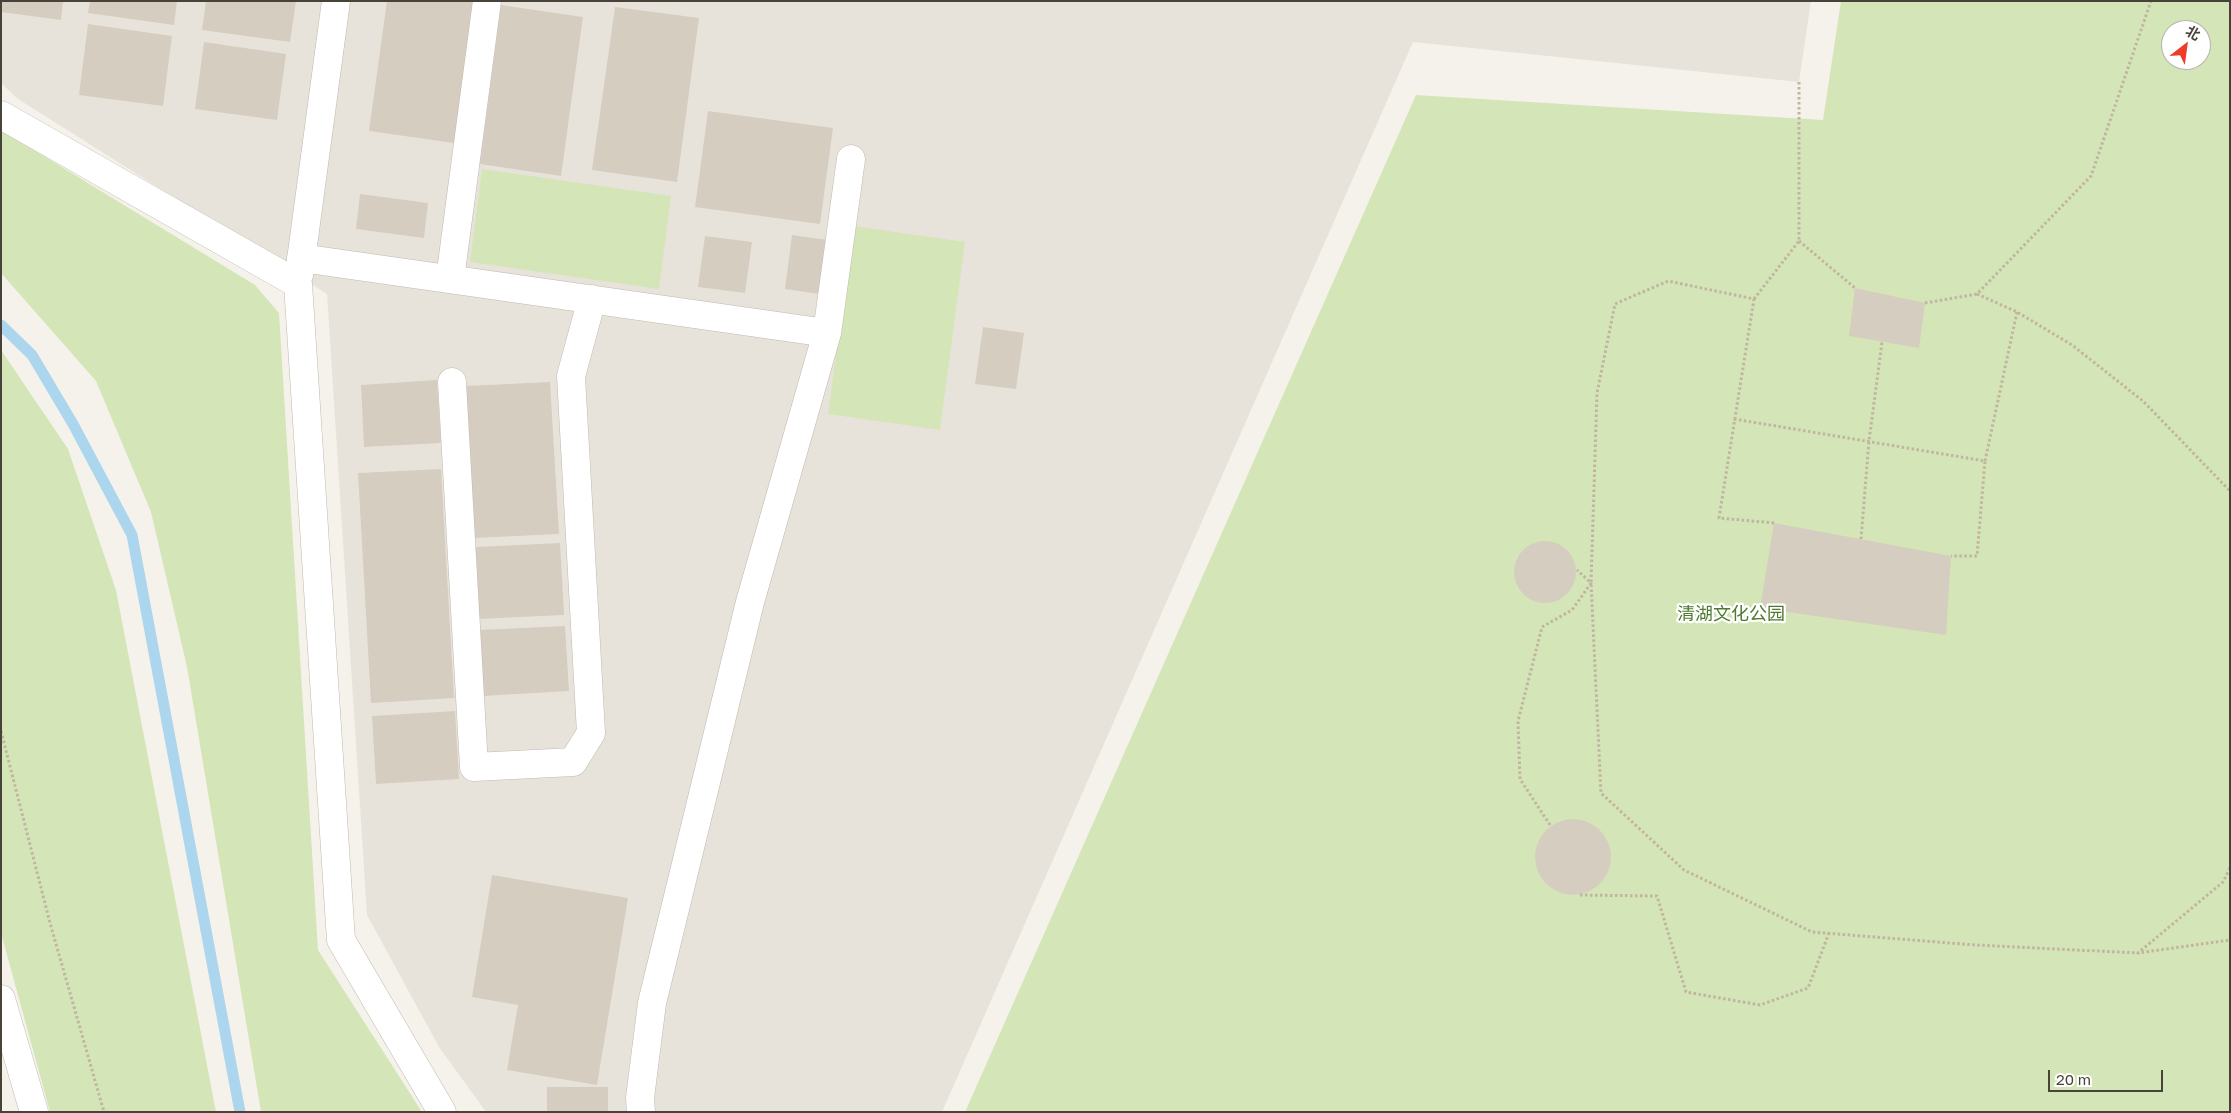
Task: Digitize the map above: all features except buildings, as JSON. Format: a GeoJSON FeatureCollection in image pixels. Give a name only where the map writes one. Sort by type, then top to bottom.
{"type":"FeatureCollection","features":[{"type":"Feature","properties":{"kind":"street"},"geometry":{"type":"LineString","coordinates":[[336,1],[299,271],[342,940],[442,1112]]}},
{"type":"Feature","properties":{"kind":"street"},"geometry":{"type":"LineString","coordinates":[[450,280],[488,1]]}},
{"type":"Feature","properties":{"kind":"street"},"geometry":{"type":"LineString","coordinates":[[1,115],[299,271],[450,280],[827,333]]}},
{"type":"Feature","properties":{"kind":"street"},"geometry":{"type":"LineString","coordinates":[[641,1112],[640,1098],[652,1003],[750,602],[827,333],[851,159]]}},
{"type":"Feature","properties":{"kind":"street"},"geometry":{"type":"LineString","coordinates":[[452,382],[474,767],[573,762],[592,733],[571,376],[592,299]]}},
{"type":"Feature","properties":{"kind":"street"},"geometry":{"type":"LineString","coordinates":[[1,999],[32,1110]]}},
{"type":"Feature","properties":{"kind":"path"},"geometry":{"type":"LineString","coordinates":[[1977,294],[2091,176],[2151,1]]}},
{"type":"Feature","properties":{"kind":"path"},"geometry":{"type":"LineString","coordinates":[[1774,523],[1719,518],[1754,298],[1799,241],[1799,82]]}},
{"type":"Feature","properties":{"kind":"path"},"geometry":{"type":"LineString","coordinates":[[1799,241],[1855,288]]}},
{"type":"Feature","properties":{"kind":"path"},"geometry":{"type":"LineString","coordinates":[[1754,298],[1668,281],[1615,304],[1597,393],[1591,583],[1601,793],[1684,870],[1812,932],[1975,945],[2138,953],[2230,940]]}},
{"type":"Feature","properties":{"kind":"path"},"geometry":{"type":"LineString","coordinates":[[1925,303],[1977,294],[2017,312],[2072,345],[2143,401],[2230,491]]}},
{"type":"Feature","properties":{"kind":"path"},"geometry":{"type":"LineString","coordinates":[[1951,556],[1977,556],[1985,461],[2017,312]]}},
{"type":"Feature","properties":{"kind":"path"},"geometry":{"type":"LineString","coordinates":[[1861,539],[1869,441],[1882,342]]}},
{"type":"Feature","properties":{"kind":"path"},"geometry":{"type":"LineString","coordinates":[[1734,419],[1985,461]]}},
{"type":"Feature","properties":{"kind":"path"},"geometry":{"type":"LineString","coordinates":[[1577,570],[1591,583]]}},
{"type":"Feature","properties":{"kind":"path"},"geometry":{"type":"LineString","coordinates":[[1550,825],[1520,779],[1518,721],[1542,627],[1572,610],[1591,583]]}},
{"type":"Feature","properties":{"kind":"path"},"geometry":{"type":"LineString","coordinates":[[1,731],[50,923],[104,1112]]}},
{"type":"Feature","properties":{"kind":"path"},"geometry":{"type":"LineString","coordinates":[[2138,953],[2223,882],[2230,868]]}},
{"type":"Feature","properties":{"kind":"path"},"geometry":{"type":"LineString","coordinates":[[1580,895],[1657,896],[1686,992],[1760,1005],[1808,988],[1829,933]]}},
{"type":"Feature","properties":{"kind":"shaded area"},"geometry":{"type":"Polygon","coordinates":[[[1,1],[1811,1],[1799,82],[1413,42],[942,1112],[486,1112],[439,1047],[367,915],[327,294],[18,99],[1,83],[1,1]]]}},
{"type":"Feature","properties":{"kind":"green space","name":"清湖文化公园"},"geometry":{"type":"Polygon","coordinates":[[[1841,1],[2230,1],[2230,1112],[965,1112],[1416,95],[1823,120],[1841,1]]]}},
{"type":"Feature","properties":{"kind":"green space"},"geometry":{"type":"Polygon","coordinates":[[[1,130],[255,285],[279,313],[318,950],[422,1112],[261,1112],[187,667],[151,512],[96,381],[1,273],[1,130]]]}},
{"type":"Feature","properties":{"kind":"green space"},"geometry":{"type":"Polygon","coordinates":[[[482,169],[671,196],[659,289],[470,262],[482,169]]]}},
{"type":"Feature","properties":{"kind":"green space"},"geometry":{"type":"Polygon","coordinates":[[[853,226],[965,242],[940,430],[828,414],[853,226]]]}},
{"type":"Feature","properties":{"kind":"green space"},"geometry":{"type":"Polygon","coordinates":[[[1,350],[68,449],[116,590],[216,1112],[50,1112],[1,933],[1,350]]]}},
{"type":"Feature","properties":{"kind":"waterway"},"geometry":{"type":"LineString","coordinates":[[1,325],[32,355],[73,424],[132,535],[240,1112]]}}]}
